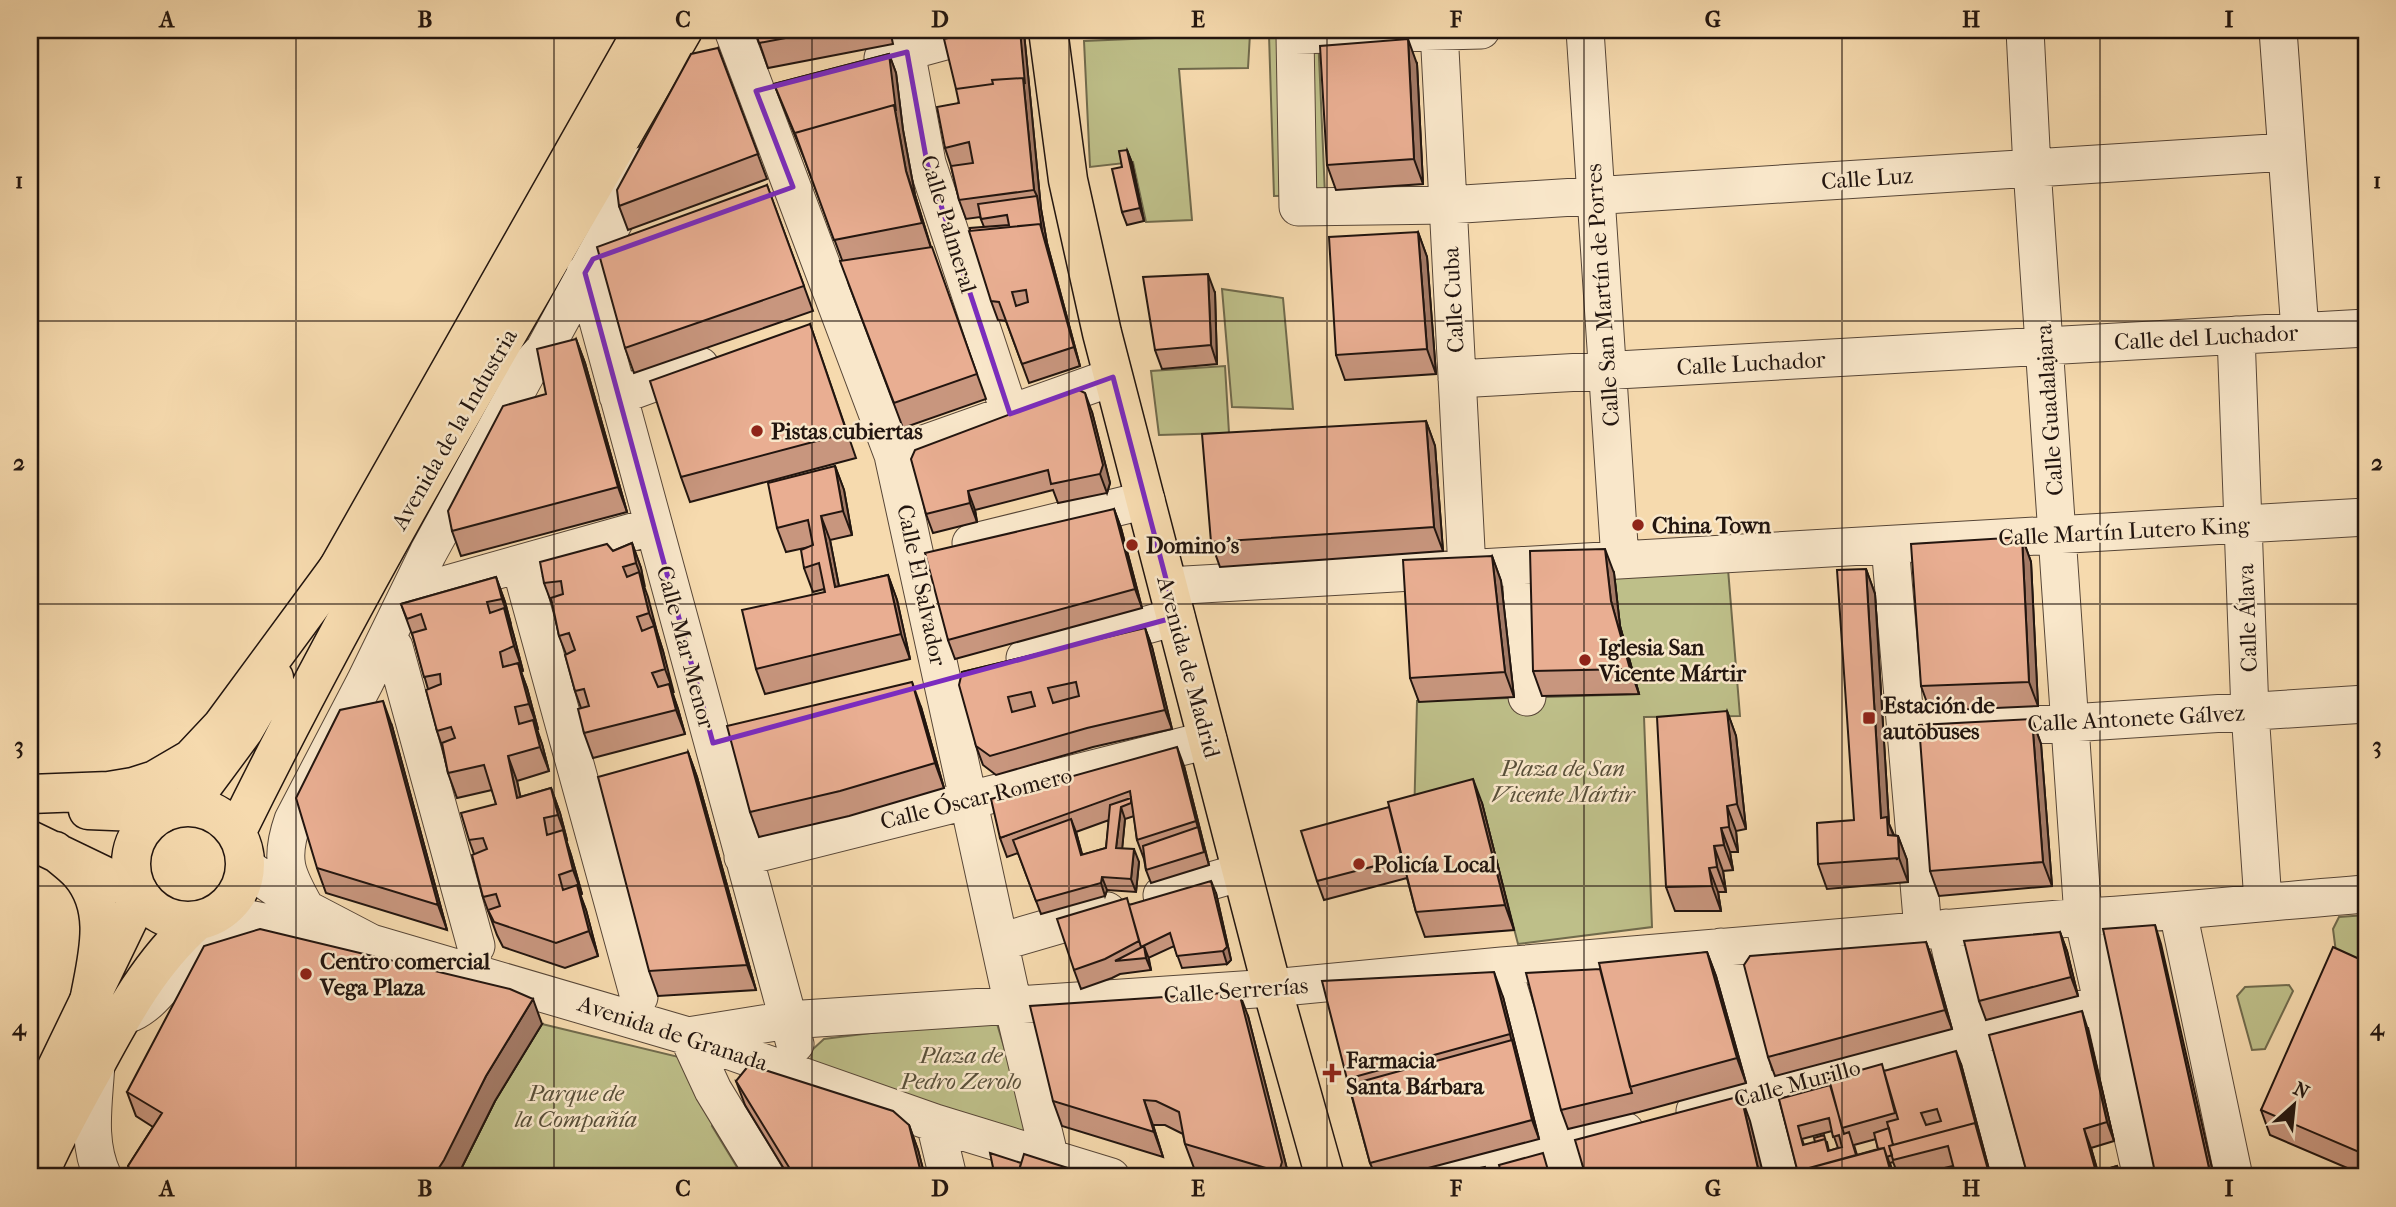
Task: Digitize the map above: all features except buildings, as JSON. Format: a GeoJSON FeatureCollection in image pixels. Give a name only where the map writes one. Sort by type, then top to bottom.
{"type":"FeatureCollection","features":[{"type":"Feature","properties":{"kind":"main road","name":"Avenida de la Industria"},"geometry":{"type":"LineString","coordinates":[[175,810],[244,730],[342,563],[643,30]]}},
{"type":"Feature","properties":{"kind":"main road","name":"Avenida de Madrid"},"geometry":{"type":"LineString","coordinates":[[1048,30],[1068,180],[1113,377],[1272,988],[1325,1177]]}},
{"type":"Feature","properties":{"kind":"main road","name":"Avenida de la Industria"},"geometry":{"type":"LineString","coordinates":[[241,850],[292,719],[382,555],[713,46]]}},
{"type":"Feature","properties":{"kind":"main road"},"geometry":{"type":"LineString","coordinates":[[30,794],[133,787],[155,780],[191,759],[222,726],[342,563]]}},
{"type":"Feature","properties":{"kind":"main road"},"geometry":{"type":"LineString","coordinates":[[30,801],[88,810],[202,808],[227,822],[241,850],[244,881],[238,894],[182,934],[150,972],[105,1010],[30,1123]]}},
{"type":"Feature","properties":{"kind":"main road"},"geometry":{"type":"LineString","coordinates":[[38,1177],[96,1063],[105,1010],[139,893],[131,873],[134,844],[141,831],[175,810]]}},
{"type":"Feature","properties":{"kind":"main road"},"geometry":{"type":"LineString","coordinates":[[42,846],[139,893],[159,914],[183,922],[208,917]]}},
{"type":"Feature","properties":{"kind":"main road"},"geometry":{"type":"LineString","coordinates":[[42,846],[79,872],[93,892],[100,912],[105,1010]]}},
{"type":"Feature","properties":{"kind":"street"},"geometry":{"type":"LineString","coordinates":[[857,65],[904,41],[986,30]]}},
{"type":"Feature","properties":{"kind":"street"},"geometry":{"type":"LineString","coordinates":[[1439,31],[1481,30]]}},
{"type":"Feature","properties":{"kind":"street","name":"Calle San Martín de Porres"},"geometry":{"type":"LineString","coordinates":[[1585,30],[1620,561]]}},
{"type":"Feature","properties":{"kind":"street","name":"Calle Guadalajara"},"geometry":{"type":"LineString","coordinates":[[2025,30],[2083,916],[2142,1177]]}},
{"type":"Feature","properties":{"kind":"street"},"geometry":{"type":"LineString","coordinates":[[2278,30],[2300,331]]}},
{"type":"Feature","properties":{"kind":"street","name":"Calle Cuba"},"geometry":{"type":"LineString","coordinates":[[1439,31],[1467,569]]}},
{"type":"Feature","properties":{"kind":"street","name":"Calle Luz"},"geometry":{"type":"LineString","coordinates":[[1439,31],[1295,35],[1298,208],[1448,205],[2287,152]]}},
{"type":"Feature","properties":{"kind":"street","name":"Calle Palmeral"},"geometry":{"type":"LineString","coordinates":[[904,41],[928,163],[1010,414]]}},
{"type":"Feature","properties":{"kind":"street","name":"Calle El Salvador"},"geometry":{"type":"LineString","coordinates":[[713,46],[756,91],[793,187],[840,277],[827,320],[893,455],[915,556],[957,676],[969,800],[1013,1005],[1050,1159]]}},
{"type":"Feature","properties":{"kind":"street"},"geometry":{"type":"LineString","coordinates":[[756,91],[794,81]]}},
{"type":"Feature","properties":{"kind":"street"},"geometry":{"type":"LineString","coordinates":[[306,909],[284,864],[287,836],[293,820],[428,553],[532,363],[544,350],[589,266],[630,237],[662,134]]}},
{"type":"Feature","properties":{"kind":"street"},"geometry":{"type":"LineString","coordinates":[[756,200],[793,187]]}},
{"type":"Feature","properties":{"kind":"street"},"geometry":{"type":"LineString","coordinates":[[919,262],[958,255]]}},
{"type":"Feature","properties":{"kind":"street","name":"Calle Mar Menor"},"geometry":{"type":"LineString","coordinates":[[589,266],[601,332],[654,526],[709,748],[743,856],[788,1020],[808,1078]]}},
{"type":"Feature","properties":{"kind":"street","name":"Calle del Luchador"},"geometry":{"type":"LineString","coordinates":[[2045,346],[2366,328]]}},
{"type":"Feature","properties":{"kind":"street"},"geometry":{"type":"LineString","coordinates":[[544,350],[601,332]]}},
{"type":"Feature","properties":{"kind":"street","name":"Calle Álava"},"geometry":{"type":"LineString","coordinates":[[2236,335],[2250,712],[2263,902]]}},
{"type":"Feature","properties":{"kind":"street","name":"Calle Luchador"},"geometry":{"type":"LineString","coordinates":[[1457,380],[2045,346]]}},
{"type":"Feature","properties":{"kind":"street"},"geometry":{"type":"LineString","coordinates":[[618,396],[736,353]]}},
{"type":"Feature","properties":{"kind":"street"},"geometry":{"type":"LineString","coordinates":[[893,455],[1113,377]]}},
{"type":"Feature","properties":{"kind":"street"},"geometry":{"type":"LineString","coordinates":[[915,556],[1146,500]]}},
{"type":"Feature","properties":{"kind":"street","name":"Calle Martín Lutero King"},"geometry":{"type":"LineString","coordinates":[[957,676],[1172,602],[1467,569],[2366,517]]}},
{"type":"Feature","properties":{"kind":"street"},"geometry":{"type":"LineString","coordinates":[[423,591],[654,526]]}},
{"type":"Feature","properties":{"kind":"street"},"geometry":{"type":"LineString","coordinates":[[1890,545],[1906,729],[1934,929],[1970,1037],[2008,1177]]}},
{"type":"Feature","properties":{"kind":"street"},"geometry":{"type":"LineString","coordinates":[[520,564],[595,785],[639,997]]}},
{"type":"Feature","properties":{"kind":"street"},"geometry":{"type":"LineString","coordinates":[[1521,566],[1527,697]]}},
{"type":"Feature","properties":{"kind":"street"},"geometry":{"type":"LineString","coordinates":[[394,647],[461,824],[476,946]]}},
{"type":"Feature","properties":{"kind":"street","name":"Calle Antonete Gálvez"},"geometry":{"type":"LineString","coordinates":[[1906,729],[2070,723],[2366,704]]}},
{"type":"Feature","properties":{"kind":"street","name":"Calle Óscar Romero"},"geometry":{"type":"LineString","coordinates":[[743,856],[1208,740]]}},
{"type":"Feature","properties":{"kind":"street"},"geometry":{"type":"LineString","coordinates":[[546,799],[595,785]]}},
{"type":"Feature","properties":{"kind":"street","name":"Avenida de Granada"},"geometry":{"type":"LineString","coordinates":[[241,850],[306,909],[371,943],[688,1036],[934,1123],[1111,1177]]}},
{"type":"Feature","properties":{"kind":"street"},"geometry":{"type":"LineString","coordinates":[[1000,942],[1242,872]]}},
{"type":"Feature","properties":{"kind":"street"},"geometry":{"type":"LineString","coordinates":[[2083,916],[2178,912],[2366,894]]}},
{"type":"Feature","properties":{"kind":"street"},"geometry":{"type":"LineString","coordinates":[[2178,912],[2234,1177]]}},
{"type":"Feature","properties":{"kind":"street","name":"Calle Serrerías"},"geometry":{"type":"LineString","coordinates":[[688,1036],[788,1020],[1272,988],[1503,965],[2083,916]]}},
{"type":"Feature","properties":{"kind":"street"},"geometry":{"type":"LineString","coordinates":[[208,917],[371,943]]}},
{"type":"Feature","properties":{"kind":"street"},"geometry":{"type":"LineString","coordinates":[[105,1010],[140,1009],[151,1001],[186,963],[220,946],[268,937],[371,943]]}},
{"type":"Feature","properties":{"kind":"street"},"geometry":{"type":"LineString","coordinates":[[1721,947],[1779,1177]]}},
{"type":"Feature","properties":{"kind":"street"},"geometry":{"type":"LineString","coordinates":[[1503,965],[1562,1163]]}},
{"type":"Feature","properties":{"kind":"street","name":"Calle Murillo"},"geometry":{"type":"LineString","coordinates":[[1451,1177],[1562,1163],[1658,1121],[2103,1004]]}},
{"type":"Feature","properties":{"kind":"street"},"geometry":{"type":"LineString","coordinates":[[739,1053],[769,1044],[780,1035],[788,1020]]}},
{"type":"Feature","properties":{"kind":"street"},"geometry":{"type":"LineString","coordinates":[[688,1036],[713,1090],[766,1177]]}},
{"type":"Feature","properties":{"kind":"street"},"geometry":{"type":"LineString","coordinates":[[96,1063],[91,1126],[94,1153],[103,1177]]}},
{"type":"Feature","properties":{"kind":"street"},"geometry":{"type":"LineString","coordinates":[[934,1123],[948,1177]]}},
{"type":"Feature","properties":{"kind":"highlighted area"},"geometry":{"type":"Polygon","coordinates":[[[907,52],[927,163],[1010,414],[1113,377],[1176,617],[713,743],[585,273],[593,259],[793,187],[756,91],[907,52]]]}},
{"type":"Feature","properties":{"kind":"green space"},"geometry":{"type":"Polygon","coordinates":[[[1250,34],[1248,68],[1179,69],[1192,220],[1146,222],[1133,162],[1090,167],[1084,41],[1250,34]]]}},
{"type":"Feature","properties":{"kind":"green space"},"geometry":{"type":"Polygon","coordinates":[[[1318,34],[1325,195],[1274,196],[1269,35],[1318,34]]]}},
{"type":"Feature","properties":{"kind":"green space"},"geometry":{"type":"Polygon","coordinates":[[[1222,289],[1283,298],[1293,409],[1232,407],[1222,289]]]}},
{"type":"Feature","properties":{"kind":"green space"},"geometry":{"type":"Polygon","coordinates":[[[1225,366],[1229,433],[1159,435],[1151,371],[1225,366]]]}},
{"type":"Feature","properties":{"kind":"green space","name":"Plaza de San Vicente Mártir"},"geometry":{"type":"Polygon","coordinates":[[[1728,569],[1740,716],[1644,717],[1652,927],[1518,944],[1482,804],[1414,821],[1417,701],[1639,694],[1620,626],[1614,573],[1728,569]]]}},
{"type":"Feature","properties":{"kind":"green space"},"geometry":{"type":"Polygon","coordinates":[[[2366,915],[2366,981],[2338,968],[2333,929],[2339,917],[2366,915]]]}},
{"type":"Feature","properties":{"kind":"green space"},"geometry":{"type":"Polygon","coordinates":[[[2289,985],[2293,991],[2265,1049],[2252,1050],[2237,996],[2245,987],[2289,985]]]}},
{"type":"Feature","properties":{"kind":"green space","name":"Plaza de Pedro Zerolo"},"geometry":{"type":"Polygon","coordinates":[[[995,1017],[1031,1137],[811,1062],[812,1050],[824,1039],[995,1017]]]}},
{"type":"Feature","properties":{"kind":"green space","name":"Parque de la Compañía"},"geometry":{"type":"Polygon","coordinates":[[[542,1024],[683,1058],[716,1117],[712,1126],[743,1177],[457,1177],[495,1101],[542,1024]]]}},
{"type":"Feature","properties":{"kind":"place","name":"Pistas cubiertas"},"geometry":{"type":"Point","coordinates":[757,431]}},
{"type":"Feature","properties":{"kind":"place","name":"China Town"},"geometry":{"type":"Point","coordinates":[1638,525]}},
{"type":"Feature","properties":{"kind":"place","name":"Domino's"},"geometry":{"type":"Point","coordinates":[1132,545]}},
{"type":"Feature","properties":{"kind":"place","name":"Iglesia San Vicente Mártir"},"geometry":{"type":"Point","coordinates":[1585,660]}},
{"type":"Feature","properties":{"kind":"place","name":"Estación de autobuses"},"geometry":{"type":"Point","coordinates":[1869,718]}},
{"type":"Feature","properties":{"kind":"place","name":"Policía Local"},"geometry":{"type":"Point","coordinates":[1359,864]}},
{"type":"Feature","properties":{"kind":"place","name":"Centro comercial Vega Plaza"},"geometry":{"type":"Point","coordinates":[306,974]}},
{"type":"Feature","properties":{"kind":"place","name":"Farmacia Santa Bárbara"},"geometry":{"type":"Point","coordinates":[1332,1073]}}]}
